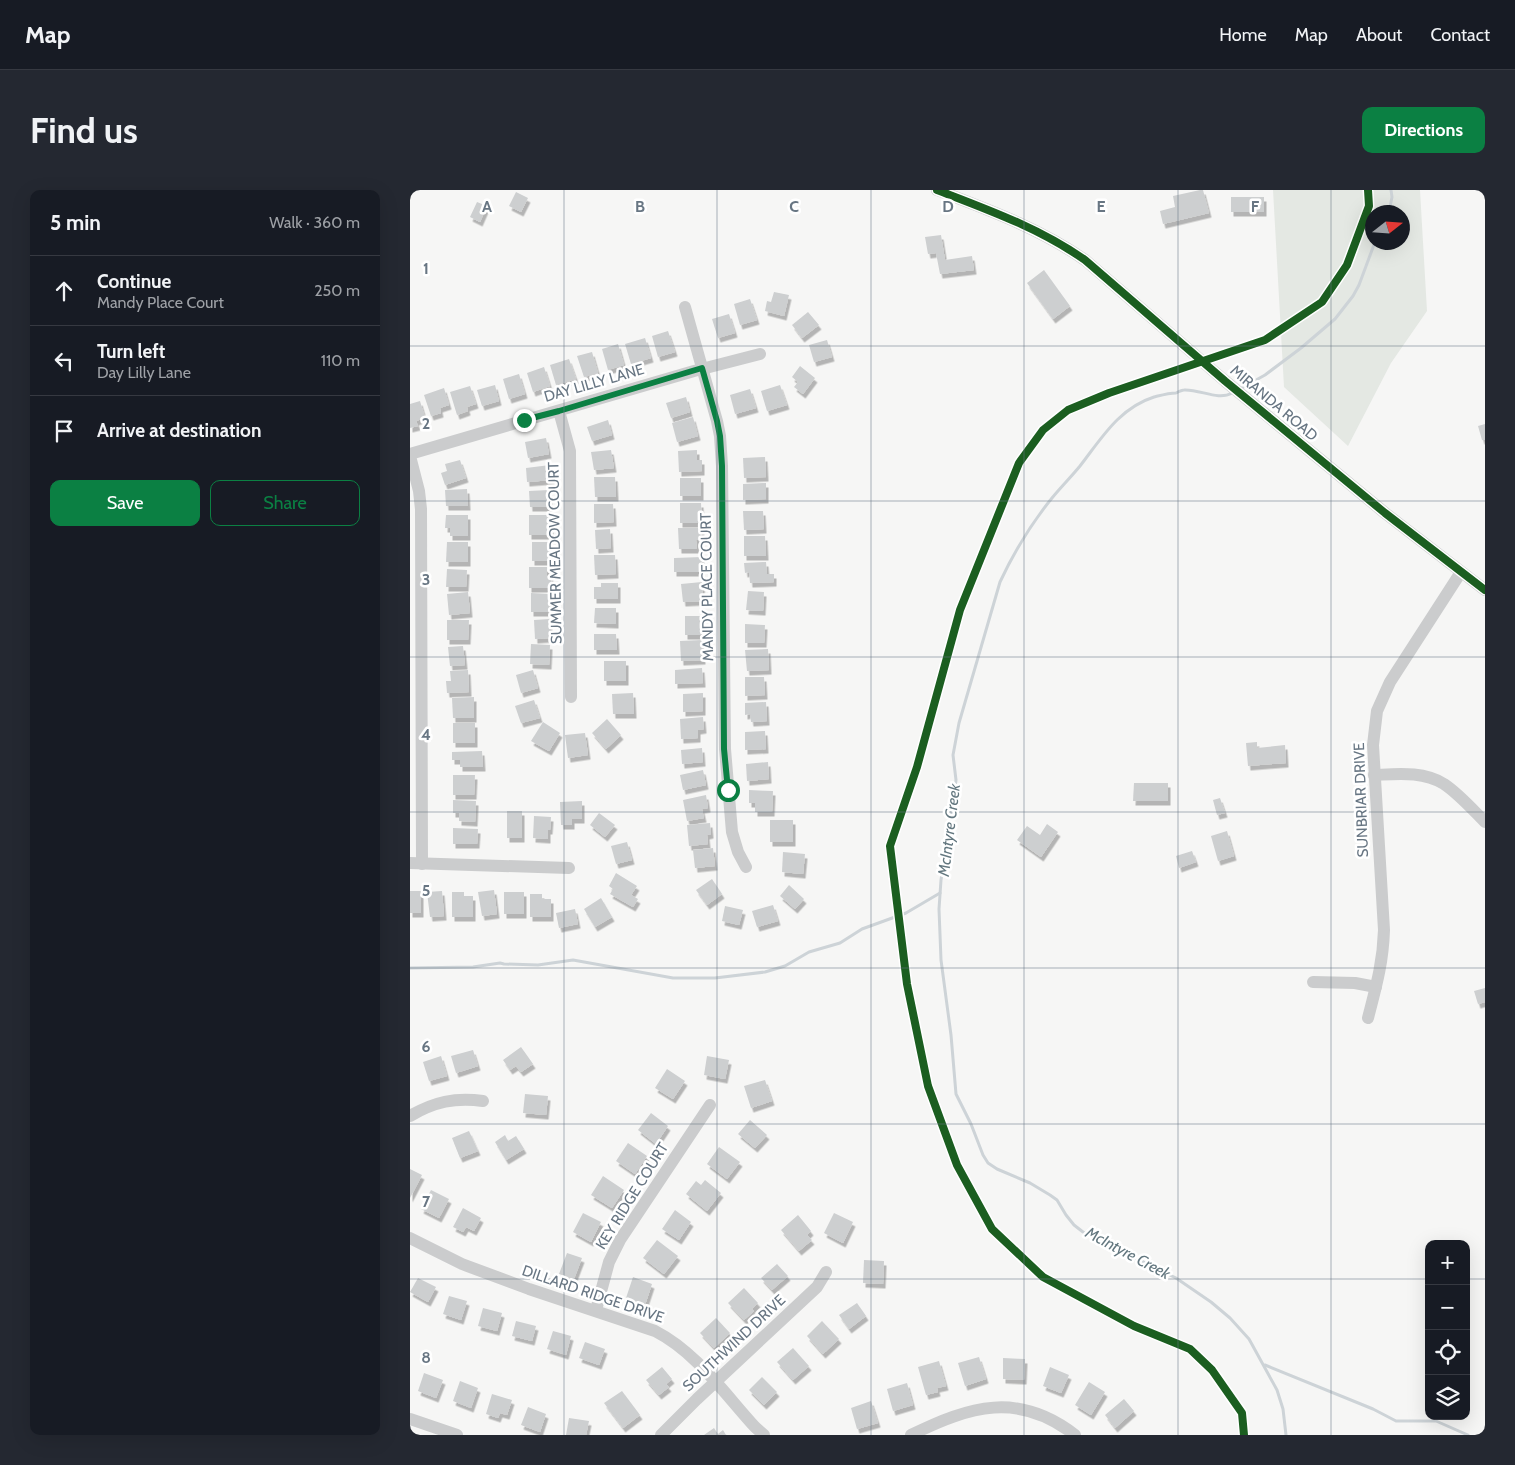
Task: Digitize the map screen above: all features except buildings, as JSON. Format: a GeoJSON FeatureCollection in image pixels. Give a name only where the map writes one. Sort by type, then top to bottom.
{"type":"FeatureCollection","features":[{"type":"Feature","properties":{"kind":"street","name":"MIRANDA ROAD"},"geometry":{"type":"LineString","coordinates":[[937,190],[1024,225],[1062,244],[1085,260],[1384,513],[1485,590]]}},
{"type":"Feature","properties":{"kind":"street","name":"MANDY PLACE COURT"},"geometry":{"type":"LineString","coordinates":[[684,307],[720,436],[722,466],[724,749],[732,832],[738,852],[746,867]]}},
{"type":"Feature","properties":{"kind":"street","name":"DAY LILLY LANE"},"geometry":{"type":"LineString","coordinates":[[410,455],[515,422],[559,411],[702,368],[760,354]]}},
{"type":"Feature","properties":{"kind":"street","name":"SUMMER MEADOW COURT"},"geometry":{"type":"LineString","coordinates":[[559,411],[570,451],[571,697]]}},
{"type":"Feature","properties":{"kind":"street"},"geometry":{"type":"LineString","coordinates":[[410,455],[419,491],[421,509],[416,864],[569,868]]}},
{"type":"Feature","properties":{"kind":"street","name":"SUNBRIAR DRIVE"},"geometry":{"type":"LineString","coordinates":[[1368,1018],[1381,967],[1384,930],[1373,745],[1378,711],[1387,689],[1421,632],[1461,572]]}},
{"type":"Feature","properties":{"kind":"street"},"geometry":{"type":"LineString","coordinates":[[1374,775],[1404,773],[1422,775],[1444,784],[1485,822]]}},
{"type":"Feature","properties":{"kind":"street"},"geometry":{"type":"LineString","coordinates":[[1313,982],[1376,987]]}},
{"type":"Feature","properties":{"kind":"street"},"geometry":{"type":"LineString","coordinates":[[410,1116],[436,1104],[451,1100],[466,1098],[482,1101]]}},
{"type":"Feature","properties":{"kind":"street","name":"KEY RIDGE COURT"},"geometry":{"type":"LineString","coordinates":[[596,1310],[616,1247],[710,1105]]}},
{"type":"Feature","properties":{"kind":"street","name":"DILLARD RIDGE DRIVE"},"geometry":{"type":"LineString","coordinates":[[410,1238],[462,1264],[529,1289],[596,1310],[670,1339],[684,1350],[764,1435]]}},
{"type":"Feature","properties":{"kind":"street","name":"SOUTHWIND DRIVE"},"geometry":{"type":"LineString","coordinates":[[661,1435],[817,1287],[826,1272]]}},
{"type":"Feature","properties":{"kind":"street"},"geometry":{"type":"LineString","coordinates":[[911,1435],[952,1416],[992,1406],[1033,1412],[1056,1421],[1075,1435]]}},
{"type":"Feature","properties":{"kind":"street"},"geometry":{"type":"LineString","coordinates":[[410,1419],[457,1435]]}},
{"type":"Feature","properties":{"kind":"shaded area"},"geometry":{"type":"Polygon","coordinates":[[[1273,190],[1420,190],[1427,311],[1391,363],[1348,446],[1284,387],[1273,190]]]}},
{"type":"Feature","properties":{"kind":"waterway","name":"McIntyre Creek"},"geometry":{"type":"LineString","coordinates":[[1390,205],[1391,190]]}},
{"type":"Feature","properties":{"kind":"waterway","name":"McIntyre Creek"},"geometry":{"type":"LineString","coordinates":[[1240,389],[1265,375],[1335,319],[1359,285],[1372,250]]}},
{"type":"Feature","properties":{"kind":"waterway","name":"McIntyre Creek"},"geometry":{"type":"LineString","coordinates":[[1232,393],[1221,396],[1183,390],[1154,397],[1131,409],[1103,435],[1080,466],[1044,508],[1023,538],[1005,571],[1000,582],[959,723],[953,755],[956,780],[941,880],[939,909],[941,960],[951,1035],[956,1094],[988,1163],[997,1169],[1030,1183],[1057,1200],[1074,1225],[1083,1232],[1176,1278],[1211,1302],[1230,1318],[1249,1339],[1277,1390],[1283,1409],[1286,1435]]}},
{"type":"Feature","properties":{"kind":"waterway"},"geometry":{"type":"LineString","coordinates":[[410,968],[473,967],[500,963],[538,965],[573,960],[673,978],[715,978],[765,972],[785,966],[809,952],[840,943],[862,929],[906,913],[940,893]]}},
{"type":"Feature","properties":{"kind":"waterway"},"geometry":{"type":"LineString","coordinates":[[1265,1365],[1373,1409],[1396,1421],[1436,1421],[1468,1435]]}},
{"type":"Feature","properties":{"kind":"cycle path"},"geometry":{"type":"LineString","coordinates":[[937,190],[995,212],[1032,229],[1085,260],[1225,381],[1385,513],[1485,590]]}},
{"type":"Feature","properties":{"kind":"cycle path"},"geometry":{"type":"LineString","coordinates":[[1244,1435],[1242,1413],[1212,1370],[1190,1349],[1134,1326],[1043,1277],[992,1229],[957,1165],[928,1086],[907,984],[890,846],[917,767],[960,610],[1019,463],[1043,430],[1068,410],[1109,393],[1265,340],[1322,302],[1347,265],[1369,206],[1368,190]]}},
{"type":"Feature","properties":{"kind":"route"},"geometry":{"type":"LineString","coordinates":[[524,420],[702,368],[717,421],[722,466],[724,749],[728,790]]}}]}
